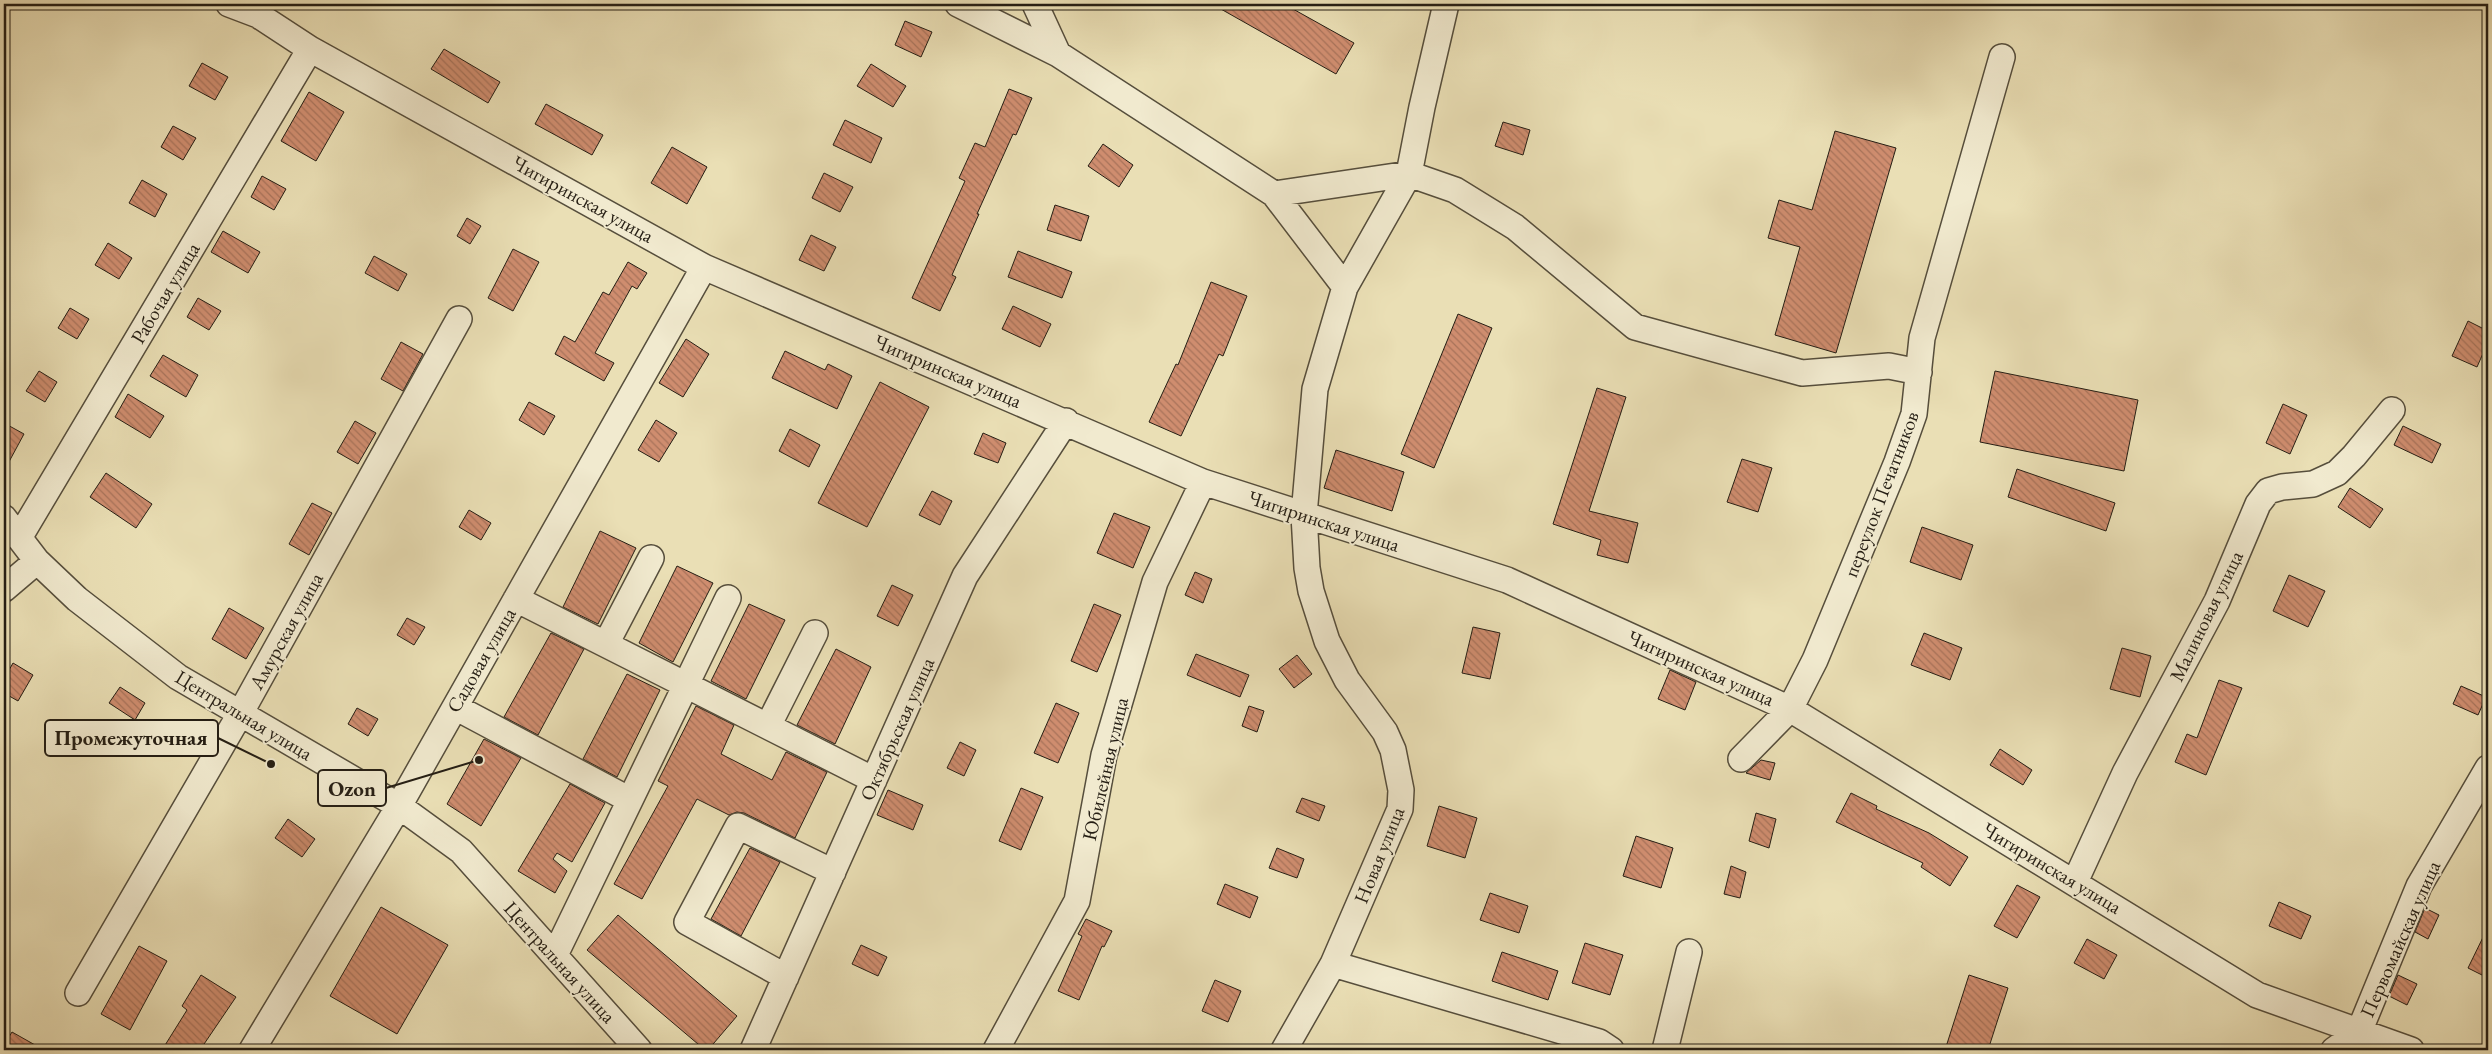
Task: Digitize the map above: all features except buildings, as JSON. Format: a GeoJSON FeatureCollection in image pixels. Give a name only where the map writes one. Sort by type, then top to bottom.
{"type":"FeatureCollection","features":[{"type":"Feature","properties":{"kind":"street","name":"Чигиринская улица"},"geometry":{"type":"LineString","coordinates":[[229,4],[261,9],[310,49],[704,267],[1066,421],[1203,482],[1507,580],[1790,709],[2257,995],[2411,1050]]}},
{"type":"Feature","properties":{"kind":"street"},"geometry":{"type":"LineString","coordinates":[[958,4],[1058,54],[1274,194],[1345,287]]}},
{"type":"Feature","properties":{"kind":"street"},"geometry":{"type":"LineString","coordinates":[[1034,4],[1058,54]]}},
{"type":"Feature","properties":{"kind":"street","name":"Новая улица"},"geometry":{"type":"LineString","coordinates":[[1284,1050],[1332,964],[1400,809],[1402,799],[1393,750],[1385,732],[1346,680],[1327,641],[1311,591],[1307,568],[1304,515],[1315,389],[1345,287],[1409,174],[1422,107],[1446,4]]}},
{"type":"Feature","properties":{"kind":"street","name":"Рабочая улица"},"geometry":{"type":"LineString","coordinates":[[19,538],[310,49]]}},
{"type":"Feature","properties":{"kind":"street","name":"переулок Печатников"},"geometry":{"type":"LineString","coordinates":[[1741,759],[1790,709],[1815,660],[1897,462],[1914,414],[1922,338],[2002,57]]}},
{"type":"Feature","properties":{"kind":"street"},"geometry":{"type":"LineString","coordinates":[[1274,194],[1409,174],[1455,190],[1515,227],[1635,327],[1802,373],[1889,366],[1919,372]]}},
{"type":"Feature","properties":{"kind":"street","name":"Садовая улица"},"geometry":{"type":"LineString","coordinates":[[252,1050],[399,806],[704,267]]}},
{"type":"Feature","properties":{"kind":"street","name":"Амурская улица"},"geometry":{"type":"LineString","coordinates":[[78,993],[240,714],[459,319]]}},
{"type":"Feature","properties":{"kind":"street","name":"Малиновая улица"},"geometry":{"type":"LineString","coordinates":[[2074,882],[2125,773],[2217,601],[2258,504],[2268,491],[2282,487],[2313,484],[2337,473],[2354,456],[2392,410]]}},
{"type":"Feature","properties":{"kind":"street","name":"Октябрьская улица"},"geometry":{"type":"LineString","coordinates":[[753,1050],[965,576],[1066,421]]}},
{"type":"Feature","properties":{"kind":"street","name":"Юбилейная улица"},"geometry":{"type":"LineString","coordinates":[[996,1050],[1077,900],[1104,755],[1155,582],[1203,482]]}},
{"type":"Feature","properties":{"kind":"street","name":"Центральная улица"},"geometry":{"type":"LineString","coordinates":[[4,518],[37,561],[77,599],[178,677],[399,806],[461,851],[639,1050]]}},
{"type":"Feature","properties":{"kind":"street"},"geometry":{"type":"LineString","coordinates":[[606,644],[651,558]]}},
{"type":"Feature","properties":{"kind":"street"},"geometry":{"type":"LineString","coordinates":[[4,589],[37,561]]}},
{"type":"Feature","properties":{"kind":"street"},"geometry":{"type":"LineString","coordinates":[[555,955],[728,598]]}},
{"type":"Feature","properties":{"kind":"street"},"geometry":{"type":"LineString","coordinates":[[516,599],[874,780]]}},
{"type":"Feature","properties":{"kind":"street"},"geometry":{"type":"LineString","coordinates":[[768,726],[815,633]]}},
{"type":"Feature","properties":{"kind":"street"},"geometry":{"type":"LineString","coordinates":[[455,707],[630,800]]}},
{"type":"Feature","properties":{"kind":"street","name":"Первомайская улица"},"geometry":{"type":"LineString","coordinates":[[2334,1050],[2359,1032],[2419,886],[2488,768]]}},
{"type":"Feature","properties":{"kind":"street"},"geometry":{"type":"LineString","coordinates":[[786,977],[687,922],[738,826],[833,872]]}},
{"type":"Feature","properties":{"kind":"street"},"geometry":{"type":"LineString","coordinates":[[1665,1050],[1689,952]]}},
{"type":"Feature","properties":{"kind":"street"},"geometry":{"type":"LineString","coordinates":[[1332,964],[1599,1042],[1611,1050]]}},
{"type":"Feature","properties":{"kind":"place","name":"Ozon"},"geometry":{"type":"Point","coordinates":[479,760]}},
{"type":"Feature","properties":{"kind":"place","name":"Промежуточная"},"geometry":{"type":"Point","coordinates":[271,764]}}]}
